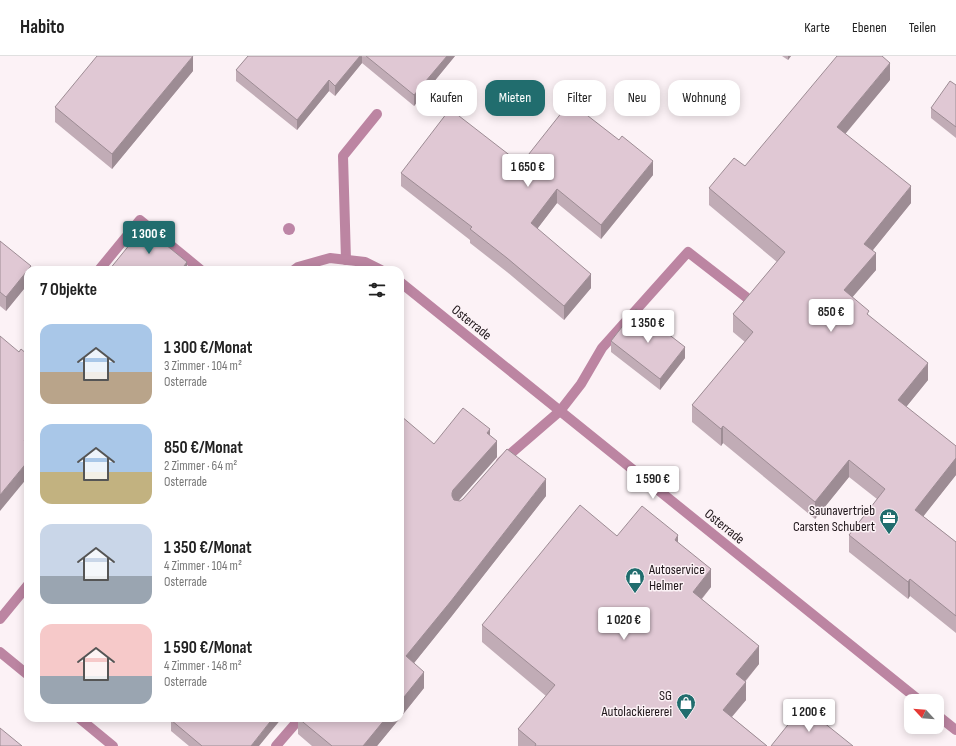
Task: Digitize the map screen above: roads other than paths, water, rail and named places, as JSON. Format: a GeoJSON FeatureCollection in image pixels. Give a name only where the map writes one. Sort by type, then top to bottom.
{"type":"FeatureCollection","features":[{"type":"Feature","properties":{"kind":"street"},"geometry":{"type":"LineString","coordinates":[[346,260],[343,156],[377,114]]}},
{"type":"Feature","properties":{"kind":"street"},"geometry":{"type":"LineString","coordinates":[[102,266],[140,220],[196,266]]}},
{"type":"Feature","properties":{"kind":"street"},"geometry":{"type":"LineString","coordinates":[[497,467],[502,461],[560,412],[581,384],[602,348],[688,252],[746,297]]}},
{"type":"Feature","properties":{"kind":"street"},"geometry":{"type":"LineString","coordinates":[[302,266],[330,258],[365,262],[373,266]]}},
{"type":"Feature","properties":{"kind":"street","name":"Osterrade"},"geometry":{"type":"LineString","coordinates":[[404,285],[911,694]]}},
{"type":"Feature","properties":{"kind":"street"},"geometry":{"type":"LineString","coordinates":[[0,619],[24,590]]}},
{"type":"Feature","properties":{"kind":"street"},"geometry":{"type":"LineString","coordinates":[[0,652],[24,672]]}},
{"type":"Feature","properties":{"kind":"street"},"geometry":{"type":"LineString","coordinates":[[944,721],[956,730]]}},
{"type":"Feature","properties":{"kind":"street"},"geometry":{"type":"LineString","coordinates":[[84,722],[113,746]]}},
{"type":"Feature","properties":{"kind":"street"},"geometry":{"type":"LineString","coordinates":[[276,746],[296,722]]}},
{"type":"Feature","properties":{"kind":"place","name":"Saunavertrieb Carsten Schubert"},"geometry":{"type":"Point","coordinates":[889,535]}},
{"type":"Feature","properties":{"kind":"place","name":"Autoservice Helmer"},"geometry":{"type":"Point","coordinates":[635,594]}},
{"type":"Feature","properties":{"kind":"place","name":"SG Autolackiererei"},"geometry":{"type":"Point","coordinates":[686,720]}}]}
